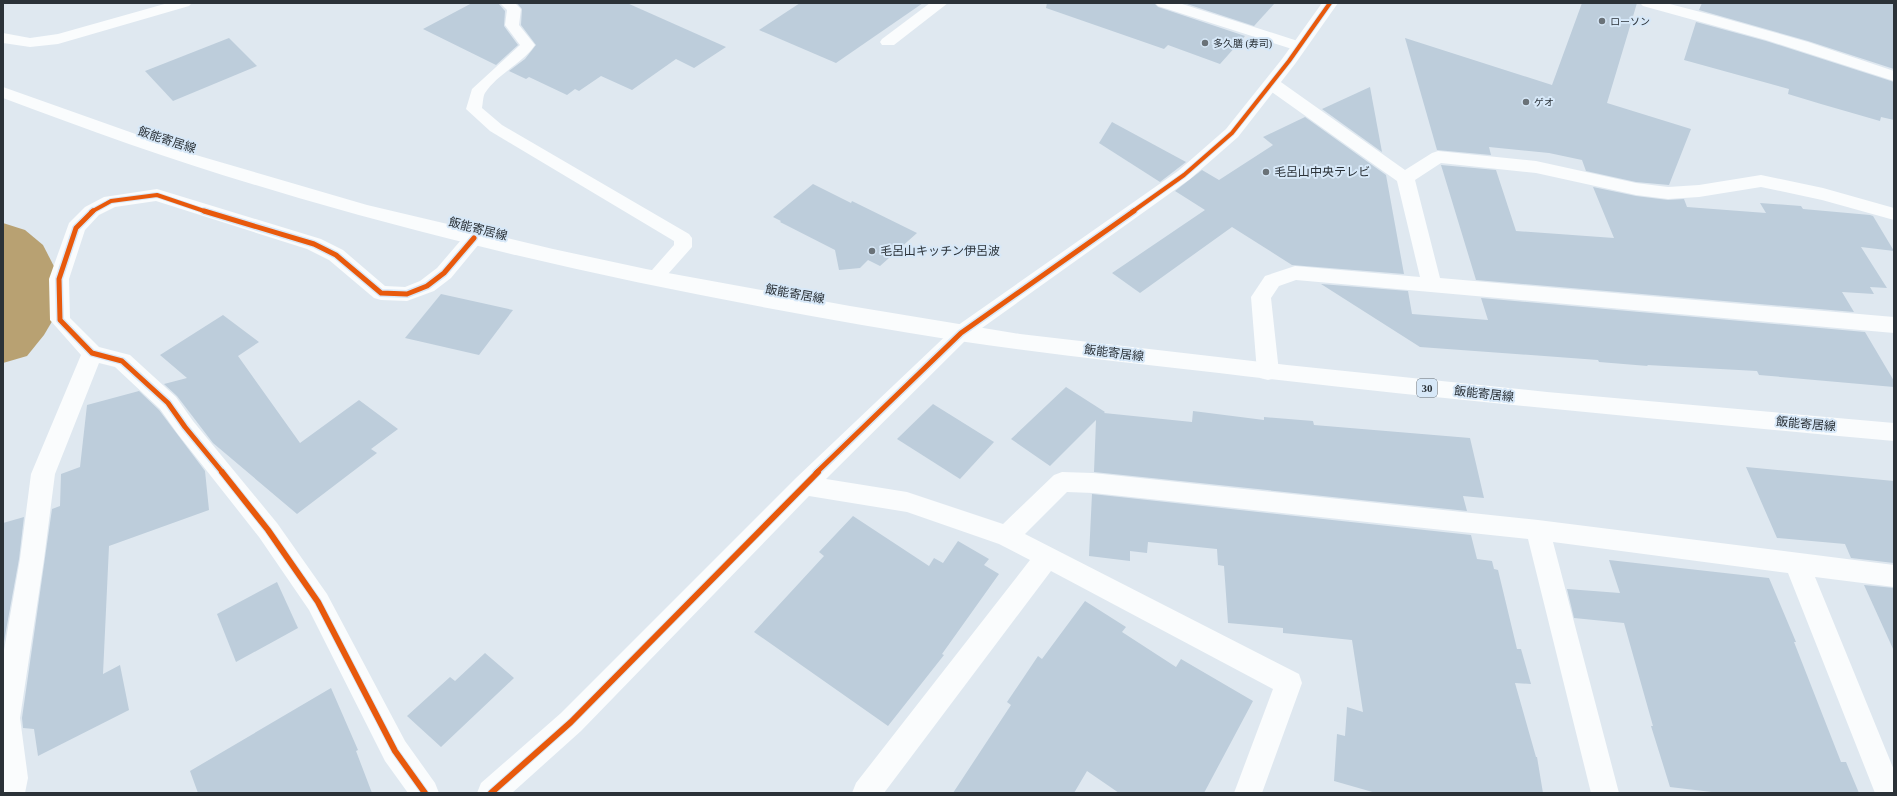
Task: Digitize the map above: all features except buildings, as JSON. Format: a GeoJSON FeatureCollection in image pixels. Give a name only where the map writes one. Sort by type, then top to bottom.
{"type":"FeatureCollection","features":[{"type":"Feature","properties":{"kind":"street"},"geometry":{"type":"LineString","coordinates":[[3,38],[11,41],[34,42],[63,38],[184,3]]}},
{"type":"Feature","properties":{"kind":"street"},"geometry":{"type":"LineString","coordinates":[[888,42],[940,3]]}},
{"type":"Feature","properties":{"kind":"street"},"geometry":{"type":"LineString","coordinates":[[1163,3],[1298,46]]}},
{"type":"Feature","properties":{"kind":"street"},"geometry":{"type":"LineString","coordinates":[[491,793],[571,722],[804,485],[961,333],[1184,175],[1232,133],[1272,84],[1330,3]]}},
{"type":"Feature","properties":{"kind":"street"},"geometry":{"type":"LineString","coordinates":[[1648,3],[1698,15],[1810,48],[1894,76]]}},
{"type":"Feature","properties":{"kind":"street"},"geometry":{"type":"LineString","coordinates":[[1272,84],[1405,178],[1432,285]]}},
{"type":"Feature","properties":{"kind":"street","name":"飯能寄居線"},"geometry":{"type":"LineString","coordinates":[[3,92],[56,114],[236,173],[356,208],[474,238],[654,278],[961,333],[1268,372],[1552,402],[1894,432]]}},
{"type":"Feature","properties":{"kind":"street"},"geometry":{"type":"LineString","coordinates":[[1405,178],[1438,157],[1536,166],[1636,189],[1668,193],[1699,191],[1761,181],[1823,194],[1894,214]]}},
{"type":"Feature","properties":{"kind":"street"},"geometry":{"type":"LineString","coordinates":[[425,793],[395,751],[318,602],[268,530],[185,428],[168,403],[122,361],[92,353],[60,320],[59,279],[76,228],[92,211],[111,201],[157,195],[242,223],[314,244],[336,255],[381,293],[407,294],[427,286],[444,273],[474,238]]}},
{"type":"Feature","properties":{"kind":"street"},"geometry":{"type":"LineString","coordinates":[[1268,372],[1261,297],[1272,281],[1295,273],[1894,325]]}},
{"type":"Feature","properties":{"kind":"street"},"geometry":{"type":"LineString","coordinates":[[11,793],[14,778],[6,718],[32,559],[43,474],[92,353]]}},
{"type":"Feature","properties":{"kind":"street"},"geometry":{"type":"LineString","coordinates":[[1008,536],[1062,482],[1093,483],[1538,530],[1894,576]]}},
{"type":"Feature","properties":{"kind":"street"},"geometry":{"type":"LineString","coordinates":[[804,485],[906,502],[1008,536],[1289,683],[1248,793]]}},
{"type":"Feature","properties":{"kind":"street"},"geometry":{"type":"LineString","coordinates":[[1538,530],[1604,793]]}},
{"type":"Feature","properties":{"kind":"street"},"geometry":{"type":"LineString","coordinates":[[866,793],[1048,556]]}},
{"type":"Feature","properties":{"kind":"street"},"geometry":{"type":"LineString","coordinates":[[1796,564],[1889,793]]}},
{"type":"Feature","properties":{"kind":"lane"},"geometry":{"type":"LineString","coordinates":[[507,3],[514,9],[512,25],[528,45],[515,59],[498,71],[477,92],[474,109],[496,128],[684,238],[683,247],[654,278]]}},
{"type":"Feature","properties":{"kind":"waterway"},"geometry":{"type":"LineString","coordinates":[[3,245],[20,261],[28,280],[27,296],[20,318],[3,338]]}},
{"type":"Feature","properties":{"kind":"cycle path"},"geometry":{"type":"LineString","coordinates":[[491,793],[571,722],[804,485],[961,333],[1184,175],[1232,133],[1289,61],[1298,46],[1330,3]]}},
{"type":"Feature","properties":{"kind":"cycle path"},"geometry":{"type":"LineString","coordinates":[[425,793],[395,751],[318,602],[268,530],[185,427],[168,403],[122,361],[92,353],[60,320],[59,279],[76,228],[92,211],[111,201],[157,195],[242,223],[314,244],[336,255],[381,293],[407,294],[427,286],[444,273],[474,238]]}},
{"type":"Feature","properties":{"kind":"place","name":"ローソン"},"geometry":{"type":"Point","coordinates":[1602,21]}},
{"type":"Feature","properties":{"kind":"place","name":"多久膳 (寿司)"},"geometry":{"type":"Point","coordinates":[1205,43]}},
{"type":"Feature","properties":{"kind":"place","name":"ゲオ"},"geometry":{"type":"Point","coordinates":[1526,102]}},
{"type":"Feature","properties":{"kind":"place","name":"毛呂山中央テレビ"},"geometry":{"type":"Point","coordinates":[1266,172]}},
{"type":"Feature","properties":{"kind":"place","name":"毛呂山キッチン伊呂波"},"geometry":{"type":"Point","coordinates":[872,251]}}]}
